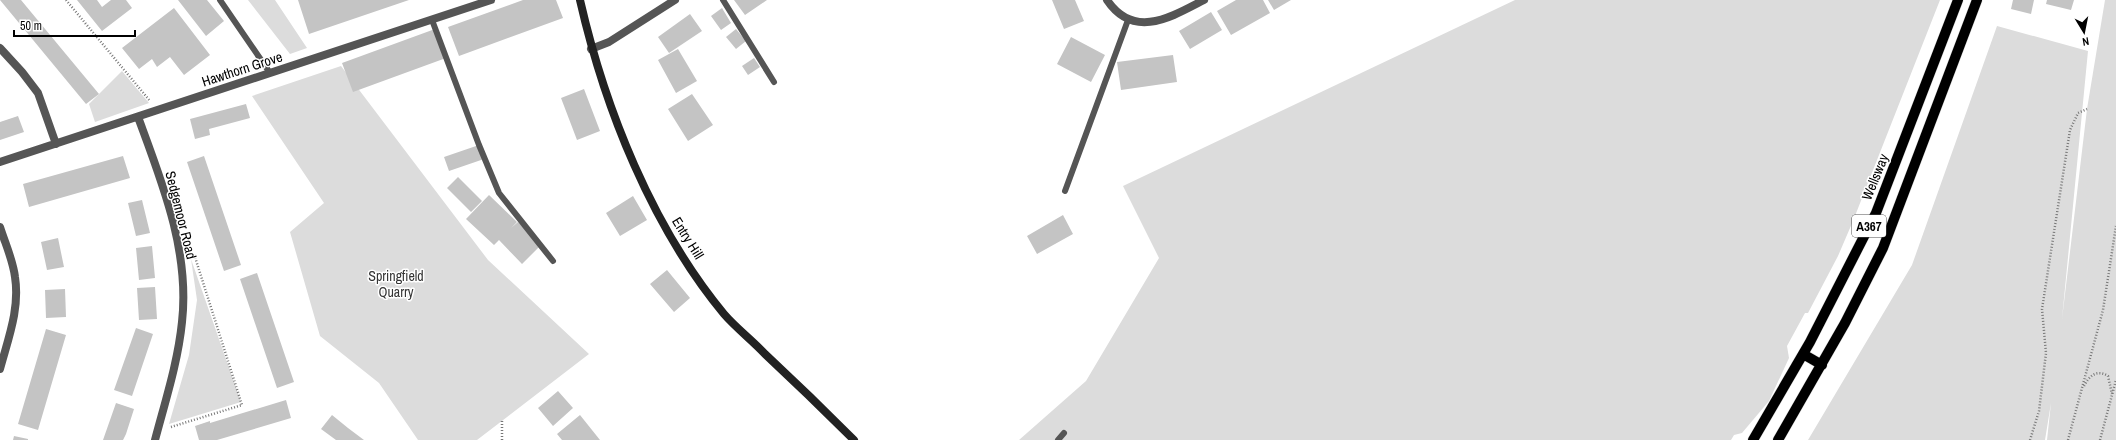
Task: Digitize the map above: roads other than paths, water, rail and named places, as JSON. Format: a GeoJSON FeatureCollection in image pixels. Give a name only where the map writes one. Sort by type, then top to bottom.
{"type":"FeatureCollection","features":[{"type":"Feature","properties":{"kind":"main road","name":"Wellsway"},"geometry":{"type":"LineString","coordinates":[[1753,440],[1804,354],[1881,202],[1958,0]]}},
{"type":"Feature","properties":{"kind":"main road","name":"A367"},"geometry":{"type":"LineString","coordinates":[[1778,440],[1822,364],[1883,248],[1977,0]]}},
{"type":"Feature","properties":{"kind":"main road"},"geometry":{"type":"LineString","coordinates":[[1804,354],[1822,364]]}},
{"type":"Feature","properties":{"kind":"street","name":"Hawthorn Grove"},"geometry":{"type":"LineString","coordinates":[[0,162],[491,0]]}},
{"type":"Feature","properties":{"kind":"street","name":"Entry Hill"},"geometry":{"type":"LineString","coordinates":[[580,0],[591,49],[603,86],[620,129],[661,219],[682,257],[724,314],[854,440]]}},
{"type":"Feature","properties":{"kind":"street"},"geometry":{"type":"LineString","coordinates":[[591,49],[609,42],[675,0]]}},
{"type":"Feature","properties":{"kind":"street"},"geometry":{"type":"LineString","coordinates":[[1107,0],[1117,12],[1128,20],[1141,23],[1157,22],[1174,16],[1204,0]]}},
{"type":"Feature","properties":{"kind":"street"},"geometry":{"type":"LineString","coordinates":[[0,48],[22,72],[38,93],[56,144]]}},
{"type":"Feature","properties":{"kind":"street","name":"Sedgemoor Road"},"geometry":{"type":"LineString","coordinates":[[138,117],[165,191],[180,252],[182,322],[176,358],[155,440]]}},
{"type":"Feature","properties":{"kind":"street"},"geometry":{"type":"LineString","coordinates":[[0,227],[15,277],[17,296],[15,313],[0,369]]}},
{"type":"Feature","properties":{"kind":"lane"},"geometry":{"type":"LineString","coordinates":[[220,0],[270,73]]}},
{"type":"Feature","properties":{"kind":"lane"},"geometry":{"type":"LineString","coordinates":[[723,0],[774,82]]}},
{"type":"Feature","properties":{"kind":"lane"},"geometry":{"type":"LineString","coordinates":[[432,20],[499,193],[554,261]]}},
{"type":"Feature","properties":{"kind":"lane"},"geometry":{"type":"LineString","coordinates":[[1065,191],[1128,20]]}},
{"type":"Feature","properties":{"kind":"lane"},"geometry":{"type":"LineString","coordinates":[[1058,440],[1064,433]]}},
{"type":"Feature","properties":{"kind":"park label","name":"Springfield Quarry"},"geometry":{"type":"Point","coordinates":[396,284]}}]}
